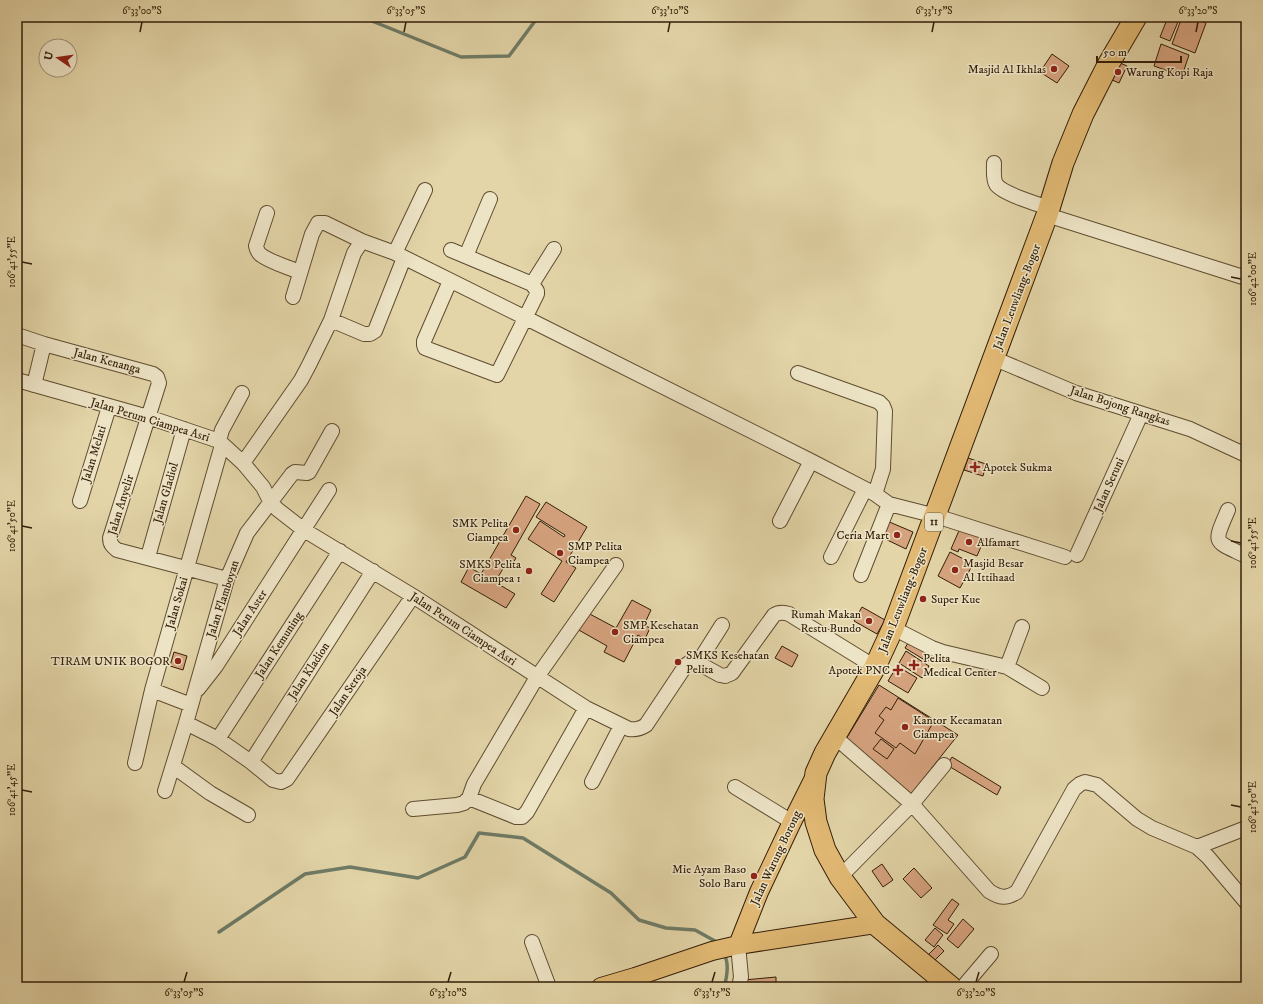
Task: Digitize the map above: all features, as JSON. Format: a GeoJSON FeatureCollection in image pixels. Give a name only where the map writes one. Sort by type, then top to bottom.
{"type":"FeatureCollection","features":[{"type":"Feature","properties":{"kind":"highway","name":"Jalan Leuwliang-Bogor"},"geometry":{"type":"LineString","coordinates":[[951,987],[875,924],[840,877],[825,850],[816,822],[813,799],[816,773],[825,753],[875,667],[894,628],[993,358],[1049,212],[1063,164],[1083,114],[1134,18]]}},
{"type":"Feature","properties":{"kind":"main road","name":"Jalan Warung Borong"},"geometry":{"type":"LineString","coordinates":[[738,945],[758,892],[816,773]]}},
{"type":"Feature","properties":{"kind":"main road"},"geometry":{"type":"LineString","coordinates":[[601,987],[636,982],[712,951],[738,945],[875,924]]}},
{"type":"Feature","properties":{"kind":"street"},"geometry":{"type":"LineString","coordinates":[[994,162],[995,184],[999,188],[1049,212],[1232,275],[1246,278]]}},
{"type":"Feature","properties":{"kind":"street"},"geometry":{"type":"LineString","coordinates":[[331,320],[364,334],[370,334],[375,331],[400,255],[425,190]]}},
{"type":"Feature","properties":{"kind":"street"},"geometry":{"type":"LineString","coordinates":[[466,256],[490,199]]}},
{"type":"Feature","properties":{"kind":"street"},"geometry":{"type":"LineString","coordinates":[[267,213],[256,246],[258,251],[267,259],[300,272]]}},
{"type":"Feature","properties":{"kind":"street"},"geometry":{"type":"LineString","coordinates":[[293,297],[312,234],[318,223],[325,223],[362,241],[400,255],[811,461],[870,492],[889,504],[936,516]]}},
{"type":"Feature","properties":{"kind":"street"},"geometry":{"type":"LineString","coordinates":[[243,463],[301,380],[331,320],[354,253],[362,241]]}},
{"type":"Feature","properties":{"kind":"street"},"geometry":{"type":"LineString","coordinates":[[532,284],[554,249]]}},
{"type":"Feature","properties":{"kind":"street"},"geometry":{"type":"LineString","coordinates":[[450,281],[424,341],[425,348],[497,375],[526,318],[537,291],[532,284],[451,250]]}},
{"type":"Feature","properties":{"kind":"street","name":"Jalan Kenanga"},"geometry":{"type":"LineString","coordinates":[[17,335],[44,344],[153,374],[157,377],[159,383],[148,417]]}},
{"type":"Feature","properties":{"kind":"street"},"geometry":{"type":"LineString","coordinates":[[34,385],[44,344]]}},
{"type":"Feature","properties":{"kind":"street","name":"Jalan Bojong Rangkas"},"geometry":{"type":"LineString","coordinates":[[993,358],[1076,393],[1190,429],[1246,455]]}},
{"type":"Feature","properties":{"kind":"street"},"geometry":{"type":"LineString","coordinates":[[798,373],[879,402],[884,406],[885,411],[883,468],[831,557]]}},
{"type":"Feature","properties":{"kind":"street","name":"Jalan Perum Ciampea Asri"},"geometry":{"type":"LineString","coordinates":[[17,380],[148,417],[220,443],[243,463],[263,487],[270,501],[277,510],[304,530],[340,551],[370,576],[413,596],[586,708],[621,726],[636,730],[646,725],[686,665],[689,662],[698,663]]}},
{"type":"Feature","properties":{"kind":"street","name":"Jalan Sokai"},"geometry":{"type":"LineString","coordinates":[[135,763],[152,690],[187,568],[220,443],[222,430],[242,393]]}},
{"type":"Feature","properties":{"kind":"street","name":"Jalan Melati"},"geometry":{"type":"LineString","coordinates":[[80,501],[109,407]]}},
{"type":"Feature","properties":{"kind":"street","name":"Jalan Seruni"},"geometry":{"type":"LineString","coordinates":[[936,516],[1071,556],[1141,414]]}},
{"type":"Feature","properties":{"kind":"street","name":"Jalan Anyelir"},"geometry":{"type":"LineString","coordinates":[[148,417],[110,538],[112,547],[117,550],[227,579]]}},
{"type":"Feature","properties":{"kind":"street","name":"Jalan Gladiol"},"geometry":{"type":"LineString","coordinates":[[148,557],[184,429]]}},
{"type":"Feature","properties":{"kind":"street","name":"Jalan Flamboyan"},"geometry":{"type":"LineString","coordinates":[[165,791],[227,579],[247,533],[270,501],[294,473],[309,473],[332,431]]}},
{"type":"Feature","properties":{"kind":"street"},"geometry":{"type":"LineString","coordinates":[[780,521],[811,461]]}},
{"type":"Feature","properties":{"kind":"street","name":"Jalan Aster"},"geometry":{"type":"LineString","coordinates":[[192,699],[216,666],[330,490]]}},
{"type":"Feature","properties":{"kind":"street"},"geometry":{"type":"LineString","coordinates":[[861,575],[889,504]]}},
{"type":"Feature","properties":{"kind":"street"},"geometry":{"type":"LineString","coordinates":[[1228,510],[1218,534],[1218,540],[1221,544],[1246,556]]}},
{"type":"Feature","properties":{"kind":"street","name":"Jalan Kemuning"},"geometry":{"type":"LineString","coordinates":[[218,739],[340,551]]}},
{"type":"Feature","properties":{"kind":"street"},"geometry":{"type":"LineString","coordinates":[[413,809],[457,805],[464,803],[470,798],[474,784],[537,677],[616,565]]}},
{"type":"Feature","properties":{"kind":"street","name":"Jalan Kladion"},"geometry":{"type":"LineString","coordinates":[[251,762],[370,576]]}},
{"type":"Feature","properties":{"kind":"street","name":"Jalan Seroja"},"geometry":{"type":"LineString","coordinates":[[251,762],[273,780],[280,782],[287,779],[413,596]]}},
{"type":"Feature","properties":{"kind":"street"},"geometry":{"type":"LineString","coordinates":[[722,625],[698,663],[720,675],[725,676],[732,673],[774,615],[783,612],[789,614],[875,667]]}},
{"type":"Feature","properties":{"kind":"street"},"geometry":{"type":"LineString","coordinates":[[1007,667],[1022,627]]}},
{"type":"Feature","properties":{"kind":"street"},"geometry":{"type":"LineString","coordinates":[[894,628],[932,648],[943,652],[1007,667],[1042,688]]}},
{"type":"Feature","properties":{"kind":"street"},"geometry":{"type":"LineString","coordinates":[[152,690],[192,699]]}},
{"type":"Feature","properties":{"kind":"street"},"geometry":{"type":"LineString","coordinates":[[470,798],[516,817],[522,817],[527,812],[586,708]]}},
{"type":"Feature","properties":{"kind":"street"},"geometry":{"type":"LineString","coordinates":[[186,722],[218,739],[251,762]]}},
{"type":"Feature","properties":{"kind":"street"},"geometry":{"type":"LineString","coordinates":[[592,782],[621,726]]}},
{"type":"Feature","properties":{"kind":"street"},"geometry":{"type":"LineString","coordinates":[[835,736],[912,804],[989,891],[997,896],[1004,898],[1017,892],[1074,789],[1085,782],[1097,785],[1137,819],[1152,828],[1197,847],[1208,857],[1246,902]]}},
{"type":"Feature","properties":{"kind":"street"},"geometry":{"type":"LineString","coordinates":[[840,877],[912,804],[944,764]]}},
{"type":"Feature","properties":{"kind":"street"},"geometry":{"type":"LineString","coordinates":[[173,766],[210,792],[248,815]]}},
{"type":"Feature","properties":{"kind":"street"},"geometry":{"type":"LineString","coordinates":[[735,787],[792,822]]}},
{"type":"Feature","properties":{"kind":"street"},"geometry":{"type":"LineString","coordinates":[[1197,847],[1246,828]]}},
{"type":"Feature","properties":{"kind":"street"},"geometry":{"type":"LineString","coordinates":[[532,942],[549,987]]}},
{"type":"Feature","properties":{"kind":"street"},"geometry":{"type":"LineString","coordinates":[[738,945],[741,977],[739,987]]}},
{"type":"Feature","properties":{"kind":"street"},"geometry":{"type":"LineString","coordinates":[[963,987],[991,954]]}},
{"type":"Feature","properties":{"kind":"building"},"geometry":{"type":"Polygon","coordinates":[[[1168,17],[1180,17],[1170,41],[1160,37],[1168,17]]]}},
{"type":"Feature","properties":{"kind":"building"},"geometry":{"type":"Polygon","coordinates":[[[1182,17],[1191,17],[1206,23],[1195,53],[1172,44],[1182,17]]]}},
{"type":"Feature","properties":{"kind":"building"},"geometry":{"type":"Polygon","coordinates":[[[1161,44],[1189,55],[1182,76],[1154,66],[1161,44]]]}},
{"type":"Feature","properties":{"kind":"building","name":"Masjid Al Ikhlas"},"geometry":{"type":"Polygon","coordinates":[[[1052,54],[1069,66],[1057,83],[1040,72],[1052,54]]]}},
{"type":"Feature","properties":{"kind":"building","name":"Warung Kopi Raja"},"geometry":{"type":"Polygon","coordinates":[[[1118,62],[1127,66],[1119,83],[1110,79],[1118,62]]]}},
{"type":"Feature","properties":{"kind":"building","name":"Apotek Sukma"},"geometry":{"type":"Polygon","coordinates":[[[968,458],[986,464],[983,476],[964,470],[968,458]]]}},
{"type":"Feature","properties":{"kind":"building","name":"SMK Pelita Ciampea"},"geometry":{"type":"Polygon","coordinates":[[[526,496],[540,504],[511,555],[516,558],[509,569],[504,567],[495,582],[515,594],[506,608],[461,582],[469,567],[481,574],[526,496]]]}},
{"type":"Feature","properties":{"kind":"building","name":"SMP Pelita Ciampea"},"geometry":{"type":"Polygon","coordinates":[[[546,502],[587,527],[566,562],[576,568],[554,602],[541,594],[562,561],[528,539],[540,521],[564,537],[565,535],[536,517],[546,502]]]}},
{"type":"Feature","properties":{"kind":"building","name":"Ceria Mart"},"geometry":{"type":"Polygon","coordinates":[[[887,521],[913,532],[906,549],[881,537],[887,521]]]}},
{"type":"Feature","properties":{"kind":"building","name":"Alfamart"},"geometry":{"type":"Polygon","coordinates":[[[961,526],[986,535],[977,556],[959,549],[958,552],[951,549],[961,526]]]}},
{"type":"Feature","properties":{"kind":"building","name":"Masjid Besar Al Ittihaad"},"geometry":{"type":"Polygon","coordinates":[[[950,552],[973,564],[960,588],[938,576],[950,552]]]}},
{"type":"Feature","properties":{"kind":"building","name":"SMP Kesehatan Ciampea"},"geometry":{"type":"Polygon","coordinates":[[[632,600],[651,610],[644,625],[650,628],[645,639],[638,635],[624,662],[604,652],[607,646],[577,629],[586,612],[616,628],[632,600]]]}},
{"type":"Feature","properties":{"kind":"building","name":"Rumah Makan Restu Bundo"},"geometry":{"type":"Polygon","coordinates":[[[862,607],[885,620],[877,634],[854,621],[862,607]]]}},
{"type":"Feature","properties":{"kind":"building"},"geometry":{"type":"Polygon","coordinates":[[[911,638],[934,651],[928,662],[905,648],[911,638]]]}},
{"type":"Feature","properties":{"kind":"building"},"geometry":{"type":"Polygon","coordinates":[[[782,646],[798,655],[792,667],[775,658],[782,646]]]}},
{"type":"Feature","properties":{"kind":"building","name":"Pelita Medical Center"},"geometry":{"type":"Polygon","coordinates":[[[906,651],[929,666],[922,678],[899,663],[906,651]]]}},
{"type":"Feature","properties":{"kind":"building","name":"TIRAM UNIK BOGOR"},"geometry":{"type":"Polygon","coordinates":[[[174,652],[187,656],[183,670],[170,666],[174,652]]]}},
{"type":"Feature","properties":{"kind":"building"},"geometry":{"type":"Polygon","coordinates":[[[897,666],[917,678],[908,693],[888,681],[897,666]]]}},
{"type":"Feature","properties":{"kind":"building"},"geometry":{"type":"Polygon","coordinates":[[[879,685],[958,735],[911,794],[846,739],[879,685]]]}},
{"type":"Feature","properties":{"kind":"building","name":"Kantor Kecamatan Ciampea"},"geometry":{"type":"Polygon","coordinates":[[[898,698],[934,721],[915,754],[900,743],[896,748],[875,733],[884,720],[879,716],[886,707],[891,710],[898,698]]]}},
{"type":"Feature","properties":{"kind":"building"},"geometry":{"type":"Polygon","coordinates":[[[881,739],[894,749],[887,759],[873,749],[881,739]]]}},
{"type":"Feature","properties":{"kind":"building"},"geometry":{"type":"Polygon","coordinates":[[[952,757],[1001,787],[997,795],[947,765],[952,757]]]}},
{"type":"Feature","properties":{"kind":"building"},"geometry":{"type":"Polygon","coordinates":[[[882,864],[893,880],[883,887],[872,871],[882,864]]]}},
{"type":"Feature","properties":{"kind":"building"},"geometry":{"type":"Polygon","coordinates":[[[914,868],[932,888],[921,898],[903,879],[914,868]]]}},
{"type":"Feature","properties":{"kind":"building"},"geometry":{"type":"Polygon","coordinates":[[[952,899],[959,904],[948,920],[954,924],[947,934],[933,925],[952,899]]]}},
{"type":"Feature","properties":{"kind":"building"},"geometry":{"type":"Polygon","coordinates":[[[963,919],[974,929],[958,948],[947,939],[963,919]]]}},
{"type":"Feature","properties":{"kind":"building"},"geometry":{"type":"Polygon","coordinates":[[[935,928],[943,935],[934,947],[925,940],[935,928]]]}},
{"type":"Feature","properties":{"kind":"building"},"geometry":{"type":"Polygon","coordinates":[[[938,945],[944,951],[929,966],[923,960],[938,945]]]}},
{"type":"Feature","properties":{"kind":"building"},"geometry":{"type":"Polygon","coordinates":[[[776,977],[776,986],[745,987],[744,980],[776,977]]]}},
{"type":"Feature","properties":{"kind":"waterway"},"geometry":{"type":"LineString","coordinates":[[362,17],[461,57],[509,56],[538,17]]}},
{"type":"Feature","properties":{"kind":"waterway"},"geometry":{"type":"LineString","coordinates":[[219,932],[305,874],[350,867],[418,878],[465,857],[479,833],[523,838],[611,893],[639,920],[666,928],[695,930],[715,941],[717,944]]}},
{"type":"Feature","properties":{"kind":"waterway"},"geometry":{"type":"LineString","coordinates":[[724,954],[727,962],[724,987]]}},
{"type":"Feature","properties":{"kind":"place","name":"Masjid Al Ikhlas"},"geometry":{"type":"Point","coordinates":[1054,69]}},
{"type":"Feature","properties":{"kind":"place","name":"Warung Kopi Raja"},"geometry":{"type":"Point","coordinates":[1118,72]}},
{"type":"Feature","properties":{"kind":"place","name":"Apotek Sukma"},"geometry":{"type":"Point","coordinates":[975,467]}},
{"type":"Feature","properties":{"kind":"place","name":"SMK Pelita Ciampea"},"geometry":{"type":"Point","coordinates":[516,530]}},
{"type":"Feature","properties":{"kind":"place","name":"Ceria Mart"},"geometry":{"type":"Point","coordinates":[897,535]}},
{"type":"Feature","properties":{"kind":"place","name":"Alfamart"},"geometry":{"type":"Point","coordinates":[969,542]}},
{"type":"Feature","properties":{"kind":"place","name":"SMP Pelita Ciampea"},"geometry":{"type":"Point","coordinates":[560,553]}},
{"type":"Feature","properties":{"kind":"place","name":"Masjid Besar Al Ittihaad"},"geometry":{"type":"Point","coordinates":[955,570]}},
{"type":"Feature","properties":{"kind":"place","name":"SMKS Pelita Ciampea 1"},"geometry":{"type":"Point","coordinates":[529,571]}},
{"type":"Feature","properties":{"kind":"place","name":"Super Kue"},"geometry":{"type":"Point","coordinates":[923,599]}},
{"type":"Feature","properties":{"kind":"place","name":"Rumah Makan Restu Bundo"},"geometry":{"type":"Point","coordinates":[869,621]}},
{"type":"Feature","properties":{"kind":"place","name":"SMP Kesehatan Ciampea"},"geometry":{"type":"Point","coordinates":[615,632]}},
{"type":"Feature","properties":{"kind":"place","name":"TIRAM UNIK BOGOR"},"geometry":{"type":"Point","coordinates":[178,661]}},
{"type":"Feature","properties":{"kind":"place","name":"SMKS Kesehatan Pelita"},"geometry":{"type":"Point","coordinates":[678,662]}},
{"type":"Feature","properties":{"kind":"place","name":"Pelita Medical Center"},"geometry":{"type":"Point","coordinates":[914,665]}},
{"type":"Feature","properties":{"kind":"place","name":"Apotek PNC"},"geometry":{"type":"Point","coordinates":[898,670]}},
{"type":"Feature","properties":{"kind":"place","name":"Kantor Kecamatan Ciampea"},"geometry":{"type":"Point","coordinates":[905,727]}},
{"type":"Feature","properties":{"kind":"place","name":"Mie Ayam Baso Solo Baru"},"geometry":{"type":"Point","coordinates":[754,876]}}]}
